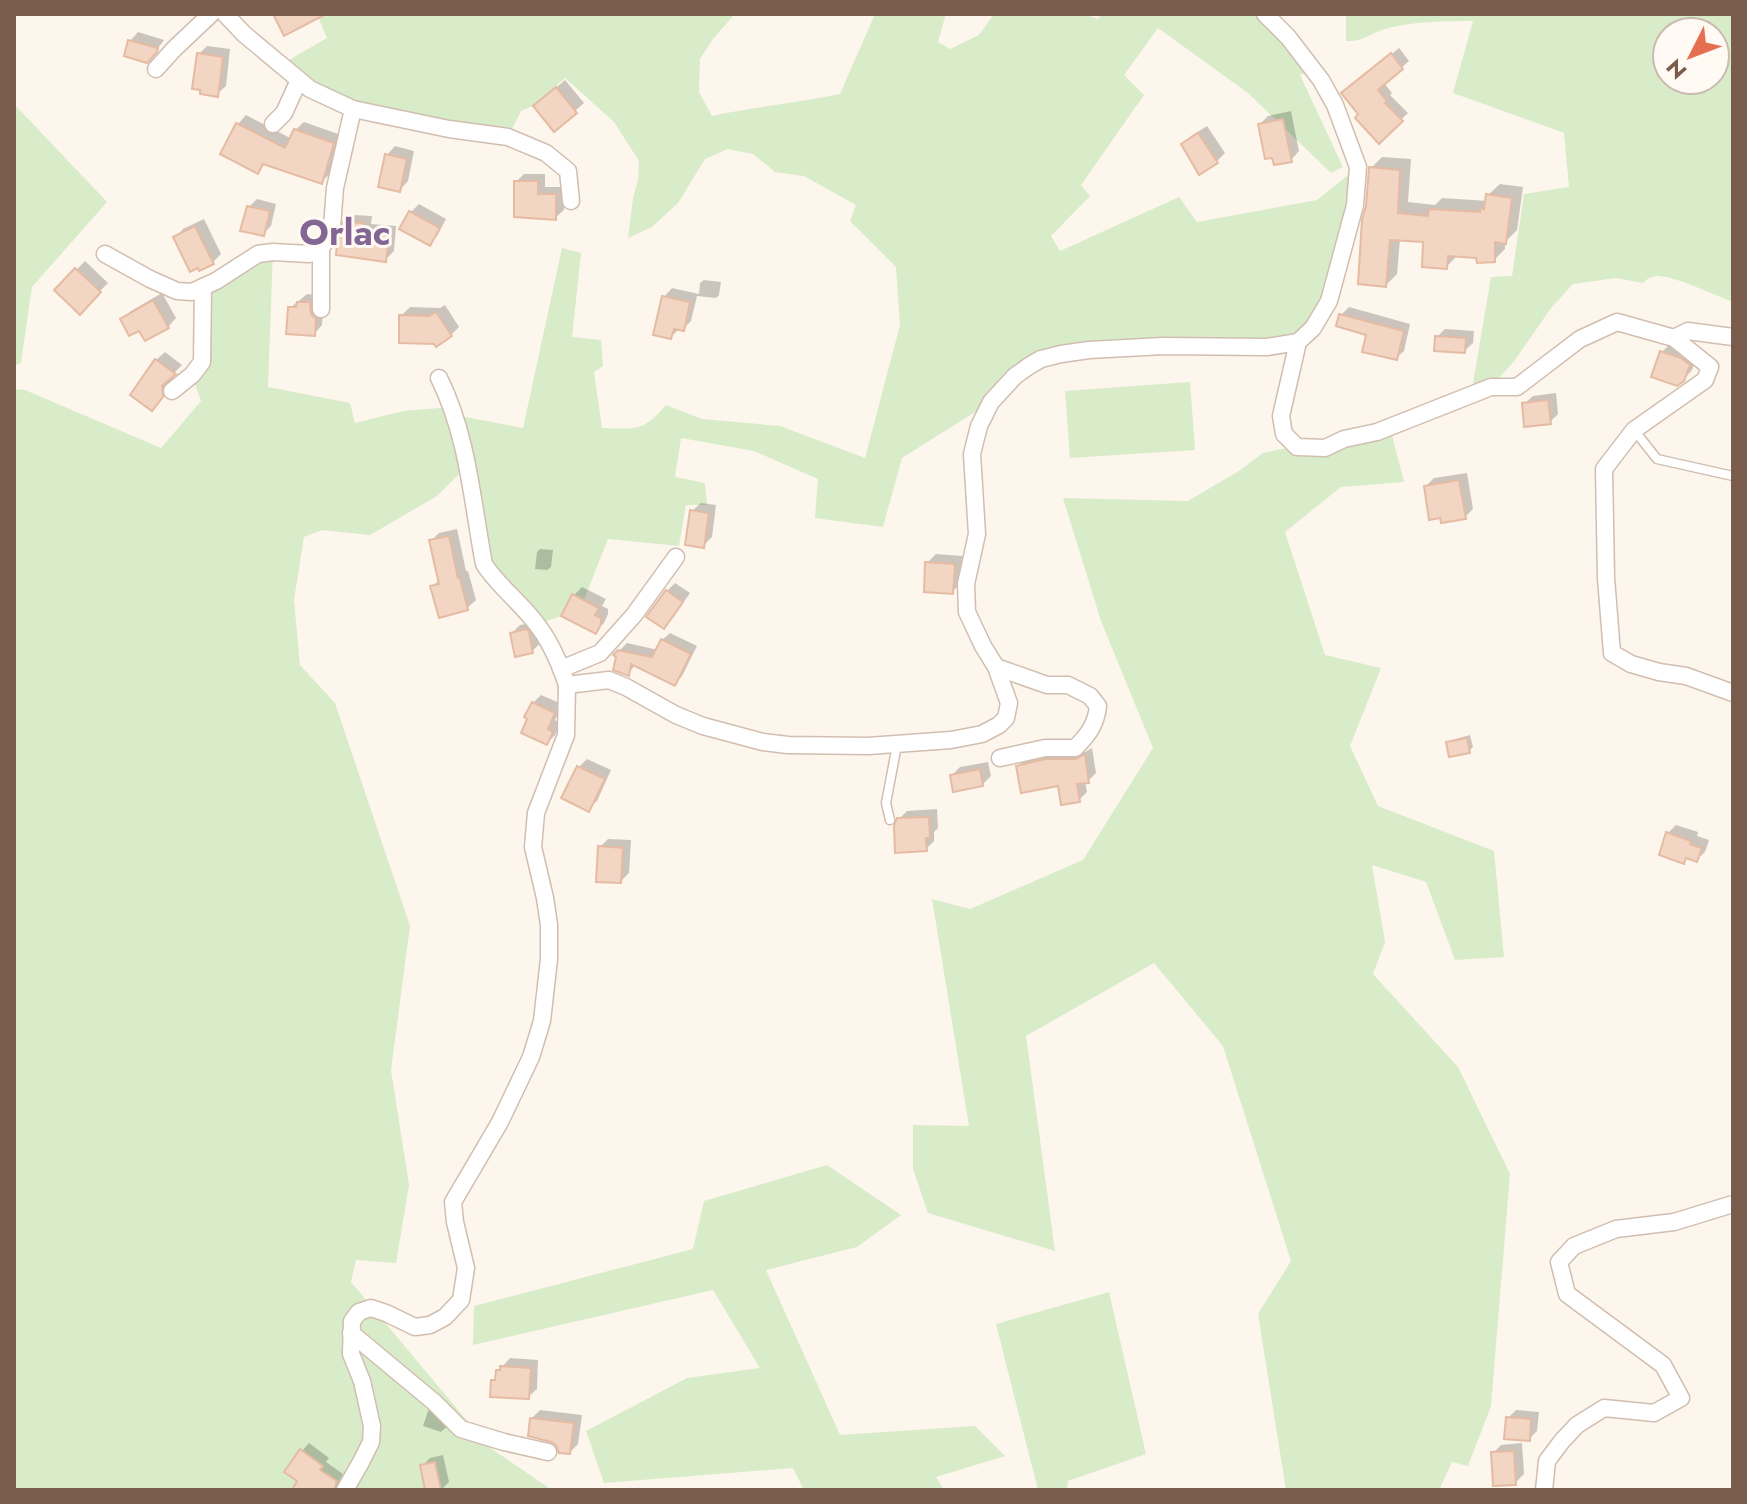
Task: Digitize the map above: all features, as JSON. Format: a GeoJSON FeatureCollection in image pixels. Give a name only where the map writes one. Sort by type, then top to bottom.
{"type":"FeatureCollection","features":[{"type":"Feature","properties":{"kind":"street"},"geometry":{"type":"LineString","coordinates":[[156,69],[211,14]]}},
{"type":"Feature","properties":{"kind":"street"},"geometry":{"type":"LineString","coordinates":[[225,14],[299,80],[328,99],[353,109],[449,129],[508,137],[546,153],[568,171],[571,201]]}},
{"type":"Feature","properties":{"kind":"street"},"geometry":{"type":"LineString","coordinates":[[564,677],[609,680],[703,726],[763,742],[788,745],[897,745],[951,740],[982,734],[999,725],[1006,718],[1009,703],[996,667],[967,612],[966,584],[977,534],[972,454],[979,426],[991,402],[1029,366],[1061,354],[1163,346],[1267,347],[1298,342],[1313,328],[1329,301],[1355,205],[1358,167],[1335,105],[1321,80],[1288,37],[1265,14]]}},
{"type":"Feature","properties":{"kind":"street"},"geometry":{"type":"LineString","coordinates":[[273,124],[284,113],[299,80]]}},
{"type":"Feature","properties":{"kind":"street"},"geometry":{"type":"LineString","coordinates":[[105,254],[177,291],[192,292],[216,281],[258,254],[309,254],[321,248],[332,227],[335,188],[353,109]]}},
{"type":"Feature","properties":{"kind":"street"},"geometry":{"type":"LineString","coordinates":[[321,248],[321,309]]}},
{"type":"Feature","properties":{"kind":"street"},"geometry":{"type":"LineString","coordinates":[[172,391],[202,362],[203,287]]}},
{"type":"Feature","properties":{"kind":"street"},"geometry":{"type":"LineString","coordinates":[[1298,342],[1281,416],[1284,434],[1297,447],[1310,448],[1325,448],[1344,439],[1377,432],[1491,387],[1517,387],[1580,339],[1617,322],[1674,338],[1710,367],[1705,380],[1634,430],[1604,469],[1606,578],[1612,653],[1631,664],[1686,676],[1733,693]]}},
{"type":"Feature","properties":{"kind":"street"},"geometry":{"type":"LineString","coordinates":[[1674,338],[1688,331],[1733,337]]}},
{"type":"Feature","properties":{"kind":"street"},"geometry":{"type":"LineString","coordinates":[[345,1490],[371,1442],[372,1426],[362,1381],[351,1354],[352,1321],[359,1312],[371,1308],[415,1327],[430,1325],[445,1317],[461,1300],[466,1268],[453,1202],[500,1122],[531,1057],[546,999],[549,925],[533,847],[536,813],[566,735],[564,677],[537,624],[493,578],[484,564],[462,441],[439,378]]}},
{"type":"Feature","properties":{"kind":"street"},"geometry":{"type":"LineString","coordinates":[[564,677],[600,653],[634,615],[676,557]]}},
{"type":"Feature","properties":{"kind":"street"},"geometry":{"type":"LineString","coordinates":[[996,667],[1047,685],[1068,685],[1090,696],[1098,706],[1097,720],[1089,735],[1075,748],[1045,748],[1000,758]]}},
{"type":"Feature","properties":{"kind":"street"},"geometry":{"type":"LineString","coordinates":[[1544,1490],[1547,1461],[1577,1425],[1604,1408],[1654,1413],[1681,1398],[1663,1365],[1567,1294],[1559,1262],[1574,1246],[1616,1229],[1674,1222],[1733,1204]]}},
{"type":"Feature","properties":{"kind":"street"},"geometry":{"type":"LineString","coordinates":[[351,1333],[434,1402],[461,1429],[548,1452]]}},
{"type":"Feature","properties":{"kind":"lane"},"geometry":{"type":"LineString","coordinates":[[1634,430],[1657,459],[1733,476]]}},
{"type":"Feature","properties":{"kind":"lane"},"geometry":{"type":"LineString","coordinates":[[890,820],[886,803],[897,745]]}},
{"type":"Feature","properties":{"kind":"green space"},"geometry":{"type":"Polygon","coordinates":[[[317,14],[735,14],[700,59],[699,92],[712,116],[840,94],[875,14],[946,14],[938,42],[950,49],[979,35],[994,14],[1084,14],[1098,19],[1102,14],[1273,14],[1316,70],[1300,75],[1343,167],[1331,173],[1248,93],[1158,28],[1124,75],[1144,95],[1081,185],[1090,196],[1051,236],[1060,251],[1179,197],[1197,222],[1317,200],[1358,167],[1337,289],[1301,338],[1041,359],[991,402],[902,458],[883,527],[815,518],[818,479],[754,451],[681,438],[675,477],[705,483],[707,505],[686,505],[679,546],[608,539],[580,610],[537,624],[493,578],[467,466],[437,496],[370,535],[322,530],[304,537],[294,600],[300,665],[335,703],[410,926],[391,1070],[409,1185],[396,1263],[356,1260],[351,1282],[489,1447],[552,1490],[14,1490],[14,389],[25,390],[161,448],[201,401],[192,375],[202,362],[203,287],[273,252],[268,387],[350,403],[355,423],[403,411],[452,407],[455,415],[523,428],[562,248],[581,253],[572,337],[601,340],[603,366],[594,372],[602,428],[638,427],[651,420],[666,405],[702,419],[780,426],[865,458],[900,325],[896,267],[850,221],[856,205],[804,176],[775,172],[753,154],[728,149],[705,159],[678,203],[652,227],[628,238],[639,161],[614,122],[565,78],[533,106],[521,111],[508,137],[353,109],[282,64],[327,38],[317,14]]]}},
{"type":"Feature","properties":{"kind":"green space"},"geometry":{"type":"Polygon","coordinates":[[[1346,14],[1733,14],[1733,302],[1659,276],[1643,283],[1616,278],[1573,284],[1491,387],[1471,395],[1491,277],[1512,276],[1524,194],[1569,187],[1564,133],[1453,93],[1473,21],[1404,25],[1346,41],[1346,14]]]}},
{"type":"Feature","properties":{"kind":"green space"},"geometry":{"type":"Polygon","coordinates":[[[14,104],[107,202],[32,287],[21,363],[14,366],[14,104]]]}},
{"type":"Feature","properties":{"kind":"green space"},"geometry":{"type":"Polygon","coordinates":[[[1190,382],[1195,450],[1070,458],[1065,391],[1190,382]]]}},
{"type":"Feature","properties":{"kind":"green space"},"geometry":{"type":"Polygon","coordinates":[[[1390,427],[1404,482],[1341,487],[1285,532],[1325,655],[1381,668],[1350,746],[1378,806],[1494,851],[1504,957],[1455,960],[1426,882],[1372,865],[1385,942],[1373,974],[1458,1067],[1510,1174],[1491,1406],[1468,1466],[1452,1462],[1439,1490],[1286,1490],[1258,1314],[1291,1261],[1223,1046],[1154,963],[1026,1036],[1055,1251],[928,1213],[913,1169],[913,1125],[969,1126],[932,899],[970,909],[1083,860],[1153,748],[1101,621],[1063,498],[1188,501],[1263,453],[1390,427]]]}},
{"type":"Feature","properties":{"kind":"green space"},"geometry":{"type":"Polygon","coordinates":[[[827,1165],[901,1215],[857,1247],[766,1270],[840,1435],[975,1426],[1005,1456],[936,1477],[944,1490],[804,1490],[793,1468],[604,1483],[586,1431],[687,1378],[760,1368],[713,1290],[473,1345],[474,1306],[693,1249],[704,1201],[827,1165]]]}},
{"type":"Feature","properties":{"kind":"green space"},"geometry":{"type":"Polygon","coordinates":[[[1109,1292],[1146,1454],[1068,1481],[1067,1490],[1038,1490],[996,1324],[1109,1292]]]}},
{"type":"Feature","properties":{"kind":"building"},"geometry":{"type":"Polygon","coordinates":[[[273,14],[326,14],[284,36],[273,14]]]}},
{"type":"Feature","properties":{"kind":"building"},"geometry":{"type":"Polygon","coordinates":[[[128,40],[158,48],[157,52],[147,63],[124,56],[128,40]]]}},
{"type":"Feature","properties":{"kind":"building"},"geometry":{"type":"Polygon","coordinates":[[[197,53],[223,57],[218,97],[200,94],[200,90],[192,89],[197,53]]]}},
{"type":"Feature","properties":{"kind":"building"},"geometry":{"type":"Polygon","coordinates":[[[1391,53],[1403,69],[1378,90],[1387,101],[1385,103],[1403,121],[1379,144],[1355,118],[1358,114],[1341,93],[1391,53]]]}},
{"type":"Feature","properties":{"kind":"building"},"geometry":{"type":"Polygon","coordinates":[[[556,87],[577,113],[554,132],[533,106],[556,87]]]}},
{"type":"Feature","properties":{"kind":"building"},"geometry":{"type":"Polygon","coordinates":[[[1283,119],[1292,162],[1274,165],[1272,158],[1265,159],[1258,124],[1283,119]]]}},
{"type":"Feature","properties":{"kind":"building"},"geometry":{"type":"Polygon","coordinates":[[[236,123],[285,148],[294,129],[334,143],[322,184],[263,164],[258,174],[220,154],[236,123]]]}},
{"type":"Feature","properties":{"kind":"building"},"geometry":{"type":"Polygon","coordinates":[[[1198,133],[1218,163],[1199,175],[1181,144],[1198,133]]]}},
{"type":"Feature","properties":{"kind":"building"},"geometry":{"type":"Polygon","coordinates":[[[385,154],[407,159],[400,192],[378,187],[385,154]]]}},
{"type":"Feature","properties":{"kind":"building"},"geometry":{"type":"Polygon","coordinates":[[[1369,167],[1400,170],[1398,213],[1428,216],[1429,209],[1480,212],[1480,208],[1484,209],[1486,194],[1512,198],[1506,244],[1495,242],[1495,262],[1477,263],[1476,258],[1448,256],[1447,269],[1422,267],[1423,242],[1390,240],[1386,287],[1358,284],[1369,167]]]}},
{"type":"Feature","properties":{"kind":"building"},"geometry":{"type":"Polygon","coordinates":[[[514,181],[538,181],[538,194],[556,194],[556,220],[514,217],[514,181]]]}},
{"type":"Feature","properties":{"kind":"building"},"geometry":{"type":"Polygon","coordinates":[[[247,206],[270,211],[264,236],[240,231],[247,206]]]}},
{"type":"Feature","properties":{"kind":"building"},"geometry":{"type":"Polygon","coordinates":[[[409,211],[440,228],[430,246],[399,229],[409,211]]]}},
{"type":"Feature","properties":{"kind":"building"},"geometry":{"type":"Polygon","coordinates":[[[343,222],[364,223],[364,232],[389,234],[386,262],[336,255],[343,222]]]}},
{"type":"Feature","properties":{"kind":"building"},"geometry":{"type":"Polygon","coordinates":[[[195,226],[214,264],[190,272],[173,237],[195,226]]]}},
{"type":"Feature","properties":{"kind":"building"},"geometry":{"type":"Polygon","coordinates":[[[75,268],[101,292],[80,315],[54,290],[75,268]]]}},
{"type":"Feature","properties":{"kind":"building"},"geometry":{"type":"Polygon","coordinates":[[[662,296],[690,302],[684,331],[674,329],[671,339],[653,335],[662,296]]]}},
{"type":"Feature","properties":{"kind":"building"},"geometry":{"type":"Polygon","coordinates":[[[153,300],[169,328],[145,341],[139,331],[129,336],[120,319],[153,300]]]}},
{"type":"Feature","properties":{"kind":"building"},"geometry":{"type":"Polygon","coordinates":[[[297,302],[310,302],[311,314],[316,319],[315,336],[286,334],[288,307],[296,307],[297,302]]]}},
{"type":"Feature","properties":{"kind":"building"},"geometry":{"type":"Polygon","coordinates":[[[436,312],[452,336],[436,347],[434,344],[399,343],[399,315],[429,316],[436,312]]]}},
{"type":"Feature","properties":{"kind":"building"},"geometry":{"type":"Polygon","coordinates":[[[1339,314],[1404,331],[1397,360],[1362,352],[1366,335],[1336,326],[1339,314]]]}},
{"type":"Feature","properties":{"kind":"building"},"geometry":{"type":"Polygon","coordinates":[[[1435,336],[1466,338],[1465,353],[1434,351],[1435,336]]]}},
{"type":"Feature","properties":{"kind":"building"},"geometry":{"type":"Polygon","coordinates":[[[1660,351],[1681,358],[1690,365],[1684,381],[1677,386],[1651,377],[1660,351]]]}},
{"type":"Feature","properties":{"kind":"building"},"geometry":{"type":"Polygon","coordinates":[[[155,359],[176,374],[162,386],[163,397],[152,411],[130,395],[155,359]]]}},
{"type":"Feature","properties":{"kind":"building"},"geometry":{"type":"Polygon","coordinates":[[[1548,400],[1551,424],[1524,427],[1522,403],[1548,400]]]}},
{"type":"Feature","properties":{"kind":"building"},"geometry":{"type":"Polygon","coordinates":[[[1459,480],[1466,519],[1441,523],[1440,518],[1429,520],[1424,486],[1459,480]]]}},
{"type":"Feature","properties":{"kind":"building"},"geometry":{"type":"Polygon","coordinates":[[[690,510],[709,513],[704,548],[685,545],[690,510]]]}},
{"type":"Feature","properties":{"kind":"building"},"geometry":{"type":"Polygon","coordinates":[[[449,536],[468,610],[439,618],[430,586],[439,584],[429,540],[449,536]]]}},
{"type":"Feature","properties":{"kind":"building"},"geometry":{"type":"Polygon","coordinates":[[[925,562],[955,564],[953,594],[924,592],[925,562]]]}},
{"type":"Feature","properties":{"kind":"building"},"geometry":{"type":"Polygon","coordinates":[[[666,590],[683,602],[664,629],[646,617],[666,590]]]}},
{"type":"Feature","properties":{"kind":"building"},"geometry":{"type":"Polygon","coordinates":[[[572,594],[599,608],[595,615],[601,618],[601,624],[596,634],[561,616],[572,594]]]}},
{"type":"Feature","properties":{"kind":"building"},"geometry":{"type":"Polygon","coordinates":[[[527,629],[533,653],[515,657],[510,633],[527,629]]]}},
{"type":"Feature","properties":{"kind":"building"},"geometry":{"type":"Polygon","coordinates":[[[661,639],[691,654],[675,686],[631,664],[629,676],[613,670],[616,657],[613,655],[618,650],[652,657],[661,639]]]}},
{"type":"Feature","properties":{"kind":"building"},"geometry":{"type":"Polygon","coordinates":[[[532,702],[555,713],[548,729],[553,732],[547,745],[521,733],[527,719],[524,717],[532,702]]]}},
{"type":"Feature","properties":{"kind":"building"},"geometry":{"type":"Polygon","coordinates":[[[1467,738],[1470,753],[1449,757],[1446,742],[1467,738]]]}},
{"type":"Feature","properties":{"kind":"building"},"geometry":{"type":"Polygon","coordinates":[[[1085,754],[1089,783],[1077,784],[1080,802],[1061,805],[1058,786],[1021,793],[1016,766],[1046,759],[1076,759],[1085,754]]]}},
{"type":"Feature","properties":{"kind":"building"},"geometry":{"type":"Polygon","coordinates":[[[577,766],[605,779],[589,812],[561,798],[577,766]]]}},
{"type":"Feature","properties":{"kind":"building"},"geometry":{"type":"Polygon","coordinates":[[[980,769],[983,786],[953,792],[950,775],[980,769]]]}},
{"type":"Feature","properties":{"kind":"building"},"geometry":{"type":"Polygon","coordinates":[[[929,817],[927,851],[895,853],[894,826],[897,818],[929,817]]]}},
{"type":"Feature","properties":{"kind":"building"},"geometry":{"type":"Polygon","coordinates":[[[1666,832],[1702,848],[1697,862],[1686,858],[1684,864],[1659,855],[1666,832]]]}},
{"type":"Feature","properties":{"kind":"building"},"geometry":{"type":"Polygon","coordinates":[[[598,846],[623,848],[621,883],[596,882],[598,846]]]}},
{"type":"Feature","properties":{"kind":"building"},"geometry":{"type":"Polygon","coordinates":[[[500,1366],[531,1368],[529,1399],[490,1397],[491,1380],[495,1380],[496,1370],[500,1370],[500,1366]]]}},
{"type":"Feature","properties":{"kind":"building"},"geometry":{"type":"Polygon","coordinates":[[[1506,1417],[1531,1419],[1530,1441],[1504,1439],[1506,1417]]]}},
{"type":"Feature","properties":{"kind":"building"},"geometry":{"type":"Polygon","coordinates":[[[530,1418],[574,1423],[570,1454],[559,1453],[551,1442],[528,1436],[530,1418]]]}},
{"type":"Feature","properties":{"kind":"building"},"geometry":{"type":"Polygon","coordinates":[[[300,1449],[323,1466],[320,1470],[337,1481],[334,1490],[292,1490],[297,1481],[284,1472],[300,1449]]]}},
{"type":"Feature","properties":{"kind":"building"},"geometry":{"type":"Polygon","coordinates":[[[1514,1451],[1516,1485],[1493,1486],[1491,1452],[1514,1451]]]}},
{"type":"Feature","properties":{"kind":"building"},"geometry":{"type":"Polygon","coordinates":[[[435,1462],[441,1490],[425,1490],[420,1465],[435,1462]]]}},
{"type":"Feature","properties":{"kind":"district","name":"Orlac"},"geometry":{"type":"Point","coordinates":[345,232]}}]}
